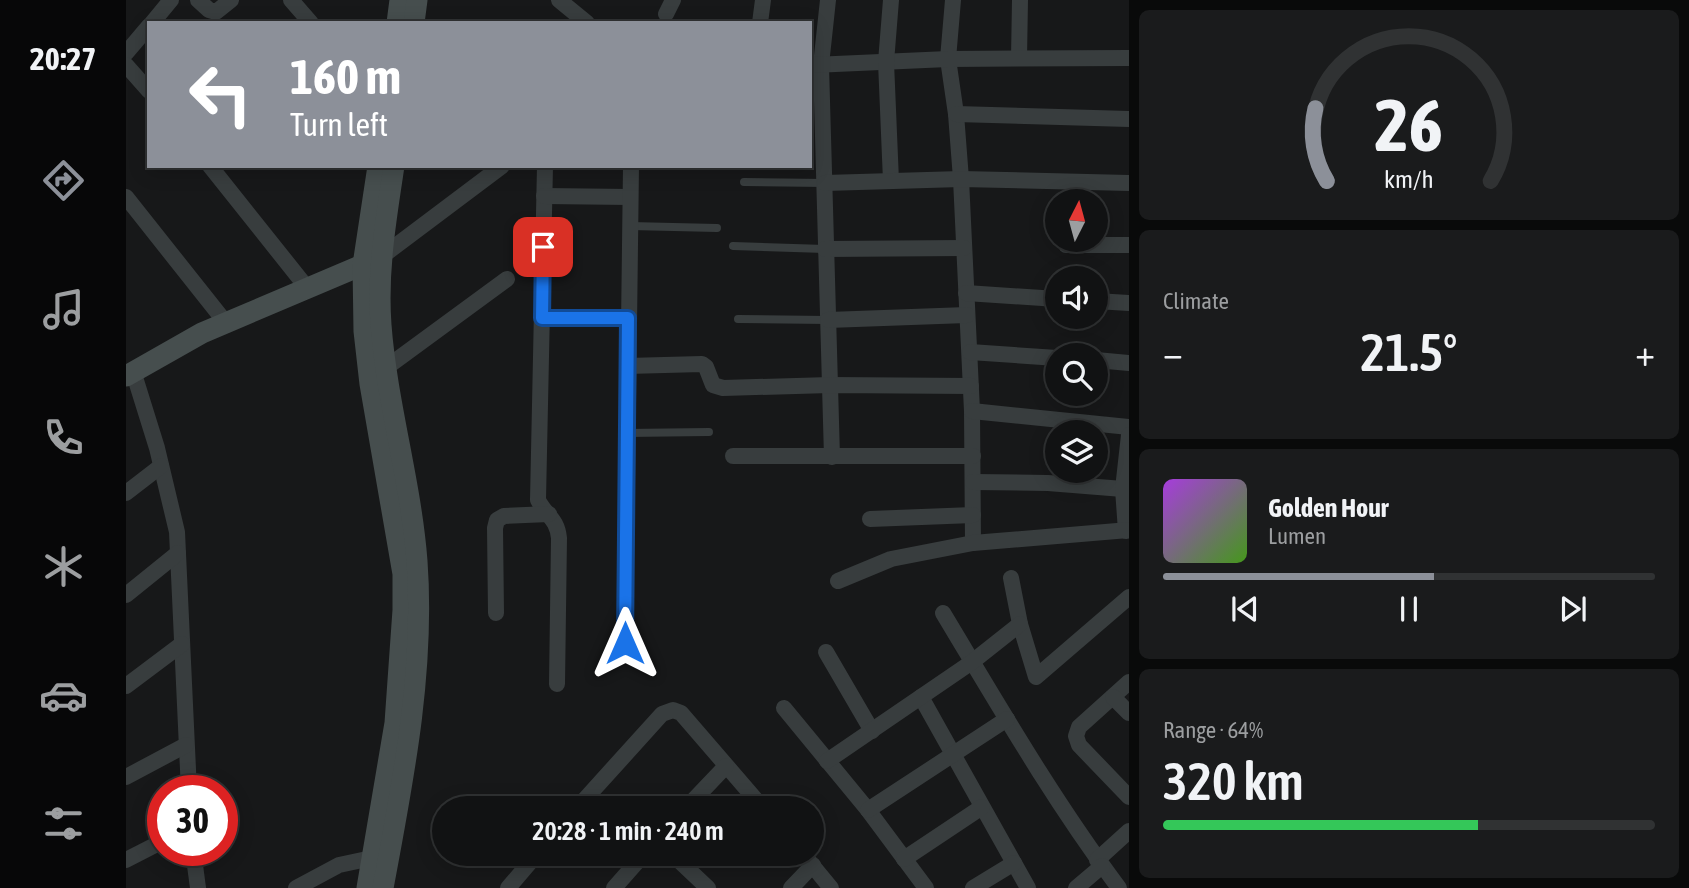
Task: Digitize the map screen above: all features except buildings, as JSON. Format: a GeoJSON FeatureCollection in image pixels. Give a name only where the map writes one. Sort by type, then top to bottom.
{"type":"FeatureCollection","features":[{"type":"Feature","properties":{"kind":"main road"},"geometry":{"type":"LineString","coordinates":[[397,21],[400,0]]}},
{"type":"Feature","properties":{"kind":"main road"},"geometry":{"type":"LineString","coordinates":[[414,21],[417,0]]}},
{"type":"Feature","properties":{"kind":"main road"},"geometry":{"type":"LineString","coordinates":[[377,168],[372,261],[364,331],[370,384],[403,574],[395,723],[380,856],[383,888]]}},
{"type":"Feature","properties":{"kind":"main road"},"geometry":{"type":"LineString","coordinates":[[367,888],[380,856],[414,696],[416,550],[372,261],[394,168]]}},
{"type":"Feature","properties":{"kind":"main road"},"geometry":{"type":"LineString","coordinates":[[129,373],[202,333],[372,261]]}},
{"type":"Feature","properties":{"kind":"street"},"geometry":{"type":"LineString","coordinates":[[153,21],[171,0]]}},
{"type":"Feature","properties":{"kind":"street"},"geometry":{"type":"LineString","coordinates":[[198,0],[209,10],[216,12],[231,0]]}},
{"type":"Feature","properties":{"kind":"street"},"geometry":{"type":"LineString","coordinates":[[291,0],[309,21]]}},
{"type":"Feature","properties":{"kind":"street"},"geometry":{"type":"LineString","coordinates":[[559,0],[585,21]]}},
{"type":"Feature","properties":{"kind":"street"},"geometry":{"type":"LineString","coordinates":[[760,21],[763,0]]}},
{"type":"Feature","properties":{"kind":"street"},"geometry":{"type":"LineString","coordinates":[[828,0],[816,65],[825,183],[832,457]]}},
{"type":"Feature","properties":{"kind":"street"},"geometry":{"type":"LineString","coordinates":[[891,0],[886,62],[891,181]]}},
{"type":"Feature","properties":{"kind":"street"},"geometry":{"type":"LineString","coordinates":[[953,0],[948,59],[961,179],[970,352],[973,543]]}},
{"type":"Feature","properties":{"kind":"street"},"geometry":{"type":"LineString","coordinates":[[1019,58],[1020,0]]}},
{"type":"Feature","properties":{"kind":"street"},"geometry":{"type":"LineString","coordinates":[[126,53],[147,28]]}},
{"type":"Feature","properties":{"kind":"street"},"geometry":{"type":"LineString","coordinates":[[816,65],[948,59],[1129,58]]}},
{"type":"Feature","properties":{"kind":"street"},"geometry":{"type":"LineString","coordinates":[[126,65],[147,89]]}},
{"type":"Feature","properties":{"kind":"street"},"geometry":{"type":"LineString","coordinates":[[956,114],[1129,119]]}},
{"type":"Feature","properties":{"kind":"street"},"geometry":{"type":"LineString","coordinates":[[211,168],[308,289]]}},
{"type":"Feature","properties":{"kind":"street"},"geometry":{"type":"LineString","coordinates":[[372,261],[499,168]]}},
{"type":"Feature","properties":{"kind":"street"},"geometry":{"type":"LineString","coordinates":[[545,168],[538,500],[558,526],[557,684]]}},
{"type":"Feature","properties":{"kind":"street"},"geometry":{"type":"LineString","coordinates":[[625,643],[631,168]]}},
{"type":"Feature","properties":{"kind":"street"},"geometry":{"type":"LineString","coordinates":[[825,183],[961,179],[1129,183]]}},
{"type":"Feature","properties":{"kind":"street"},"geometry":{"type":"LineString","coordinates":[[544,196],[631,197]]}},
{"type":"Feature","properties":{"kind":"street"},"geometry":{"type":"LineString","coordinates":[[126,197],[226,323]]}},
{"type":"Feature","properties":{"kind":"street"},"geometry":{"type":"LineString","coordinates":[[1108,244],[1129,244]]}},
{"type":"Feature","properties":{"kind":"street"},"geometry":{"type":"LineString","coordinates":[[825,249],[964,248]]}},
{"type":"Feature","properties":{"kind":"street"},"geometry":{"type":"LineString","coordinates":[[387,368],[507,279]]}},
{"type":"Feature","properties":{"kind":"street"},"geometry":{"type":"LineString","coordinates":[[966,293],[1045,298]]}},
{"type":"Feature","properties":{"kind":"street"},"geometry":{"type":"LineString","coordinates":[[1108,302],[1129,303]]}},
{"type":"Feature","properties":{"kind":"street"},"geometry":{"type":"LineString","coordinates":[[828,320],[967,315]]}},
{"type":"Feature","properties":{"kind":"street"},"geometry":{"type":"LineString","coordinates":[[542,318],[628,318]]}},
{"type":"Feature","properties":{"kind":"street"},"geometry":{"type":"LineString","coordinates":[[970,352],[1045,357]]}},
{"type":"Feature","properties":{"kind":"street"},"geometry":{"type":"LineString","coordinates":[[1108,361],[1129,363]]}},
{"type":"Feature","properties":{"kind":"street"},"geometry":{"type":"LineString","coordinates":[[627,366],[702,364],[706,367],[713,385],[723,388],[830,385],[971,386]]}},
{"type":"Feature","properties":{"kind":"street"},"geometry":{"type":"LineString","coordinates":[[129,373],[161,466],[173,513],[178,553],[188,775]]}},
{"type":"Feature","properties":{"kind":"street"},"geometry":{"type":"LineString","coordinates":[[972,411],[1129,427]]}},
{"type":"Feature","properties":{"kind":"street"},"geometry":{"type":"LineString","coordinates":[[838,581],[891,559],[973,543],[1127,531],[1123,489],[1129,435]]}},
{"type":"Feature","properties":{"kind":"street"},"geometry":{"type":"LineString","coordinates":[[733,456],[973,456]]}},
{"type":"Feature","properties":{"kind":"street"},"geometry":{"type":"LineString","coordinates":[[126,493],[161,466]]}},
{"type":"Feature","properties":{"kind":"street"},"geometry":{"type":"LineString","coordinates":[[973,482],[1048,483],[1123,489]]}},
{"type":"Feature","properties":{"kind":"street"},"geometry":{"type":"LineString","coordinates":[[496,613],[495,528],[498,520],[504,516],[549,514]]}},
{"type":"Feature","properties":{"kind":"street"},"geometry":{"type":"LineString","coordinates":[[870,519],[973,515]]}},
{"type":"Feature","properties":{"kind":"street"},"geometry":{"type":"LineString","coordinates":[[126,595],[178,553]]}},
{"type":"Feature","properties":{"kind":"street"},"geometry":{"type":"LineString","coordinates":[[1011,578],[1020,624],[1036,677],[1125,606]]}},
{"type":"Feature","properties":{"kind":"street"},"geometry":{"type":"LineString","coordinates":[[943,613],[1007,719],[1119,888]]}},
{"type":"Feature","properties":{"kind":"street"},"geometry":{"type":"LineString","coordinates":[[827,761],[972,662],[1020,624]]}},
{"type":"Feature","properties":{"kind":"street"},"geometry":{"type":"LineString","coordinates":[[126,686],[182,644]]}},
{"type":"Feature","properties":{"kind":"street"},"geometry":{"type":"LineString","coordinates":[[826,652],[872,731]]}},
{"type":"Feature","properties":{"kind":"street"},"geometry":{"type":"LineString","coordinates":[[1129,682],[1079,727],[1076,736],[1079,746],[1129,797]]}},
{"type":"Feature","properties":{"kind":"street"},"geometry":{"type":"LineString","coordinates":[[921,697],[1028,888]]}},
{"type":"Feature","properties":{"kind":"street"},"geometry":{"type":"LineString","coordinates":[[1114,697],[1129,713]]}},
{"type":"Feature","properties":{"kind":"street"},"geometry":{"type":"LineString","coordinates":[[784,708],[868,810],[926,888]]}},
{"type":"Feature","properties":{"kind":"street"},"geometry":{"type":"LineString","coordinates":[[588,796],[666,711],[681,713],[752,796]]}},
{"type":"Feature","properties":{"kind":"street"},"geometry":{"type":"LineString","coordinates":[[868,810],[1007,719]]}},
{"type":"Feature","properties":{"kind":"street"},"geometry":{"type":"LineString","coordinates":[[126,777],[186,744]]}},
{"type":"Feature","properties":{"kind":"street"},"geometry":{"type":"LineString","coordinates":[[697,796],[726,766]]}},
{"type":"Feature","properties":{"kind":"street"},"geometry":{"type":"LineString","coordinates":[[904,859],[982,807]]}},
{"type":"Feature","properties":{"kind":"street"},"geometry":{"type":"LineString","coordinates":[[1076,888],[1129,831]]}},
{"type":"Feature","properties":{"kind":"street"},"geometry":{"type":"LineString","coordinates":[[126,860],[147,849]]}},
{"type":"Feature","properties":{"kind":"street"},"geometry":{"type":"LineString","coordinates":[[296,888],[339,865],[380,856]]}},
{"type":"Feature","properties":{"kind":"street"},"geometry":{"type":"LineString","coordinates":[[973,888],[1014,863]]}},
{"type":"Feature","properties":{"kind":"street"},"geometry":{"type":"LineString","coordinates":[[195,866],[198,888]]}},
{"type":"Feature","properties":{"kind":"street"},"geometry":{"type":"LineString","coordinates":[[508,888],[527,866]]}},
{"type":"Feature","properties":{"kind":"street"},"geometry":{"type":"LineString","coordinates":[[614,888],[633,866]]}},
{"type":"Feature","properties":{"kind":"street"},"geometry":{"type":"LineString","coordinates":[[685,866],[708,888]]}},
{"type":"Feature","properties":{"kind":"street"},"geometry":{"type":"LineString","coordinates":[[791,888],[804,866]]}},
{"type":"Feature","properties":{"kind":"street"},"geometry":{"type":"LineString","coordinates":[[813,866],[831,888]]}},
{"type":"Feature","properties":{"kind":"lane"},"geometry":{"type":"LineString","coordinates":[[744,182],[825,183]]}},
{"type":"Feature","properties":{"kind":"lane"},"geometry":{"type":"LineString","coordinates":[[630,226],[717,228]]}},
{"type":"Feature","properties":{"kind":"lane"},"geometry":{"type":"LineString","coordinates":[[733,246],[825,249]]}},
{"type":"Feature","properties":{"kind":"lane"},"geometry":{"type":"LineString","coordinates":[[738,319],[828,320]]}},
{"type":"Feature","properties":{"kind":"lane"},"geometry":{"type":"LineString","coordinates":[[626,433],[709,432]]}},
{"type":"Feature","properties":{"kind":"route"},"geometry":{"type":"LineString","coordinates":[[543,247],[542,318],[628,318],[625,643]]}}]}
